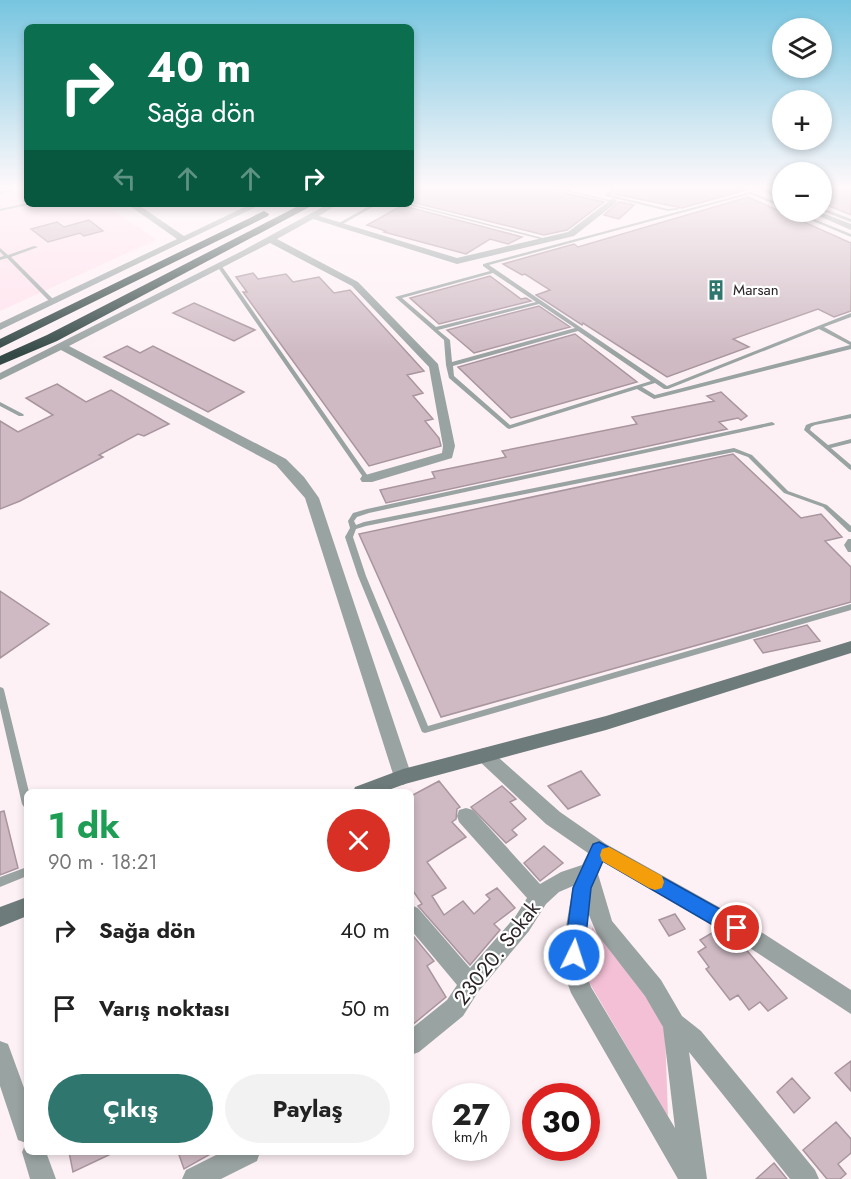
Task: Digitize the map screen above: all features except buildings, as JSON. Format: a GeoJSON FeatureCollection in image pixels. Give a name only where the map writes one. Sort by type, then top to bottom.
{"type":"FeatureCollection","features":[{"type":"Feature","properties":{"kind":"highway"},"geometry":{"type":"LineString","coordinates":[[0,344],[204,244]]}},
{"type":"Feature","properties":{"kind":"highway"},"geometry":{"type":"LineString","coordinates":[[0,361],[52,338],[233,244]]}},
{"type":"Feature","properties":{"kind":"street"},"geometry":{"type":"LineString","coordinates":[[0,327],[176,244]]}},
{"type":"Feature","properties":{"kind":"street"},"geometry":{"type":"LineString","coordinates":[[0,377],[63,347],[261,244]]}},
{"type":"Feature","properties":{"kind":"street"},"geometry":{"type":"LineString","coordinates":[[280,244],[356,284],[434,366],[449,446],[448,455],[367,479]]}},
{"type":"Feature","properties":{"kind":"street"},"geometry":{"type":"LineString","coordinates":[[403,244],[458,261],[531,244]]}},
{"type":"Feature","properties":{"kind":"street"},"geometry":{"type":"LineString","coordinates":[[63,347],[281,462],[299,480],[312,498],[403,777]]}},
{"type":"Feature","properties":{"kind":"street"},"geometry":{"type":"LineString","coordinates":[[370,789],[403,777],[606,723],[851,647]]}},
{"type":"Feature","properties":{"kind":"street"},"geometry":{"type":"LineString","coordinates":[[484,755],[553,818],[599,849],[737,928],[851,1003]]}},
{"type":"Feature","properties":{"kind":"street"},"geometry":{"type":"LineString","coordinates":[[466,816],[539,897]]}},
{"type":"Feature","properties":{"kind":"street"},"geometry":{"type":"LineString","coordinates":[[599,849],[582,888],[574,938],[574,971],[582,993],[693,1179]]}},
{"type":"Feature","properties":{"kind":"street"},"geometry":{"type":"LineString","coordinates":[[588,873],[596,907],[604,927],[653,988],[674,1024],[693,1039],[806,1179]]}},
{"type":"Feature","properties":{"kind":"street","name":"23020. Sokak"},"geometry":{"type":"LineString","coordinates":[[414,1042],[455,1008],[470,984],[522,924],[539,897],[552,886],[568,878],[588,873]]}},
{"type":"Feature","properties":{"kind":"street"},"geometry":{"type":"LineString","coordinates":[[0,917],[24,907]]}},
{"type":"Feature","properties":{"kind":"street"},"geometry":{"type":"LineString","coordinates":[[414,919],[470,984]]}},
{"type":"Feature","properties":{"kind":"street"},"geometry":{"type":"LineString","coordinates":[[674,1024],[693,1179]]}},
{"type":"Feature","properties":{"kind":"street"},"geometry":{"type":"LineString","coordinates":[[0,1052],[24,1122]]}},
{"type":"Feature","properties":{"kind":"street"},"geometry":{"type":"LineString","coordinates":[[35,1155],[43,1179]]}},
{"type":"Feature","properties":{"kind":"street"},"geometry":{"type":"LineString","coordinates":[[195,1179],[239,1155]]}},
{"type":"Feature","properties":{"kind":"lane"},"geometry":{"type":"LineString","coordinates":[[564,244],[485,265],[666,388],[851,315]]}},
{"type":"Feature","properties":{"kind":"lane"},"geometry":{"type":"LineString","coordinates":[[0,259],[36,247]]}},
{"type":"Feature","properties":{"kind":"lane"},"geometry":{"type":"LineString","coordinates":[[0,249],[53,302]]}},
{"type":"Feature","properties":{"kind":"lane"},"geometry":{"type":"LineString","coordinates":[[219,266],[367,479]]}},
{"type":"Feature","properties":{"kind":"lane"},"geometry":{"type":"LineString","coordinates":[[494,271],[398,297],[447,340],[451,377],[509,427],[656,381]]}},
{"type":"Feature","properties":{"kind":"lane"},"geometry":{"type":"LineString","coordinates":[[435,329],[540,302]]}},
{"type":"Feature","properties":{"kind":"lane"},"geometry":{"type":"LineString","coordinates":[[821,328],[851,346]]}},
{"type":"Feature","properties":{"kind":"lane"},"geometry":{"type":"LineString","coordinates":[[449,365],[579,329]]}},
{"type":"Feature","properties":{"kind":"lane"},"geometry":{"type":"LineString","coordinates":[[638,387],[654,397],[851,346]]}},
{"type":"Feature","properties":{"kind":"lane"},"geometry":{"type":"LineString","coordinates":[[0,404],[21,416]]}},
{"type":"Feature","properties":{"kind":"lane"},"geometry":{"type":"LineString","coordinates":[[851,416],[808,426],[807,430],[851,467]]}},
{"type":"Feature","properties":{"kind":"lane"},"geometry":{"type":"LineString","coordinates":[[772,424],[355,515],[351,521],[353,528],[349,537],[353,553],[425,730],[851,607]]}},
{"type":"Feature","properties":{"kind":"lane"},"geometry":{"type":"LineString","coordinates":[[723,435],[734,450]]}},
{"type":"Feature","properties":{"kind":"lane"},"geometry":{"type":"LineString","coordinates":[[827,447],[851,441]]}},
{"type":"Feature","properties":{"kind":"lane"},"geometry":{"type":"LineString","coordinates":[[353,528],[387,519],[734,450],[750,456],[786,492],[825,506],[851,530]]}},
{"type":"Feature","properties":{"kind":"lane"},"geometry":{"type":"LineString","coordinates":[[851,541],[848,545],[851,550]]}},
{"type":"Feature","properties":{"kind":"lane"},"geometry":{"type":"LineString","coordinates":[[0,690],[24,791]]}},
{"type":"Feature","properties":{"kind":"lane"},"geometry":{"type":"LineString","coordinates":[[0,882],[24,872]]}},
{"type":"Feature","properties":{"kind":"shaded area"},"geometry":{"type":"Polygon","coordinates":[[[0,244],[147,244],[0,311],[0,244]]]}},
{"type":"Feature","properties":{"kind":"shaded area"},"geometry":{"type":"Polygon","coordinates":[[[592,927],[655,1008],[665,1032],[668,1117],[586,977],[592,927]]]}},
{"type":"Feature","properties":{"kind":"slow traffic"},"geometry":{"type":"LineString","coordinates":[[609,855],[655,882]]}},
{"type":"Feature","properties":{"kind":"place","name":"Marsan"},"geometry":{"type":"Point","coordinates":[716,290]}},
{"type":"Feature","properties":{"kind":"route"},"geometry":{"type":"LineString","coordinates":[[574,955],[574,938],[582,888],[599,849],[737,928]]}}]}
